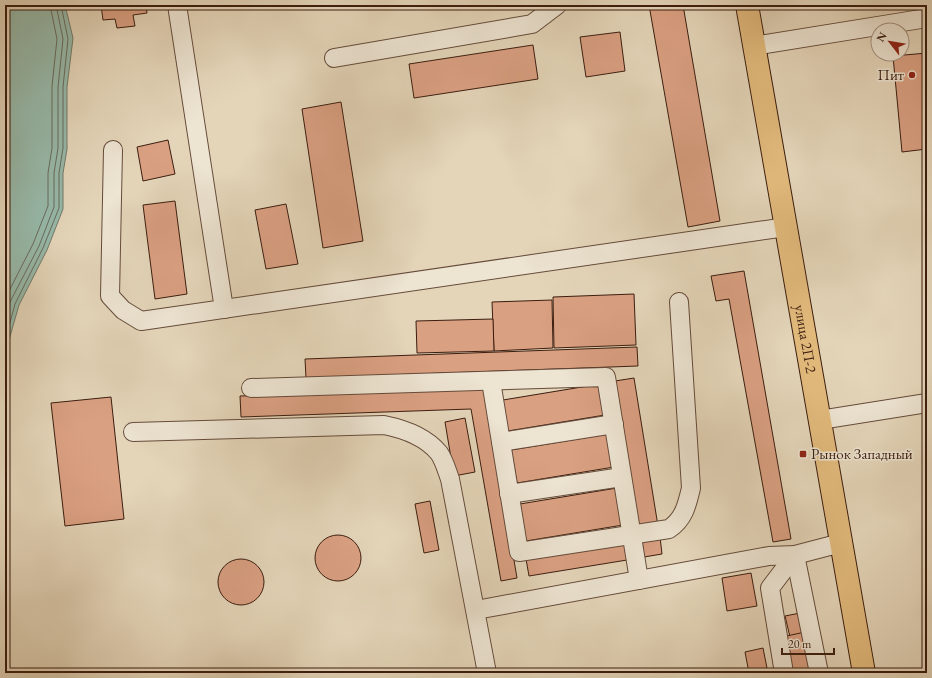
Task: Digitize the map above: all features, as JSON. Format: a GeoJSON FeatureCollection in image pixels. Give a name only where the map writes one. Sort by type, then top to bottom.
{"type":"FeatureCollection","features":[{"type":"Feature","properties":{"kind":"main road","name":"улица 2П-2"},"geometry":{"type":"LineString","coordinates":[[747,5],[864,673]]}},
{"type":"Feature","properties":{"kind":"lane"},"geometry":{"type":"LineString","coordinates":[[177,5],[224,309]]}},
{"type":"Feature","properties":{"kind":"lane"},"geometry":{"type":"LineString","coordinates":[[334,58],[532,24],[557,5]]}},
{"type":"Feature","properties":{"kind":"lane"},"geometry":{"type":"LineString","coordinates":[[754,46],[927,18]]}},
{"type":"Feature","properties":{"kind":"lane"},"geometry":{"type":"LineString","coordinates":[[113,150],[110,296],[123,310],[141,321],[786,227]]}},
{"type":"Feature","properties":{"kind":"lane"},"geometry":{"type":"LineString","coordinates":[[491,380],[519,552],[669,530],[678,523],[686,509],[691,488],[679,302]]}},
{"type":"Feature","properties":{"kind":"lane"},"geometry":{"type":"LineString","coordinates":[[252,388],[606,377],[639,580]]}},
{"type":"Feature","properties":{"kind":"lane"},"geometry":{"type":"LineString","coordinates":[[820,420],[927,403]]}},
{"type":"Feature","properties":{"kind":"lane"},"geometry":{"type":"LineString","coordinates":[[501,442],[614,424]]}},
{"type":"Feature","properties":{"kind":"lane"},"geometry":{"type":"LineString","coordinates":[[132,432],[384,425],[403,428],[423,439],[439,454],[450,479],[487,673]]}},
{"type":"Feature","properties":{"kind":"lane"},"geometry":{"type":"LineString","coordinates":[[509,494],[622,477]]}},
{"type":"Feature","properties":{"kind":"lane"},"geometry":{"type":"LineString","coordinates":[[476,610],[769,556],[795,555],[841,543]]}},
{"type":"Feature","properties":{"kind":"lane"},"geometry":{"type":"LineString","coordinates":[[784,673],[770,588],[795,555]]}},
{"type":"Feature","properties":{"kind":"lane"},"geometry":{"type":"LineString","coordinates":[[795,555],[819,673]]}},
{"type":"Feature","properties":{"kind":"water"},"geometry":{"type":"Polygon","coordinates":[[[5,5],[65,5],[73,38],[67,87],[67,149],[63,173],[63,209],[47,250],[19,305],[5,354],[5,5]]]}},
{"type":"Feature","properties":{"kind":"building"},"geometry":{"type":"Polygon","coordinates":[[[101,5],[146,5],[147,13],[133,15],[135,26],[117,28],[115,19],[103,20],[101,5]]]}},
{"type":"Feature","properties":{"kind":"building"},"geometry":{"type":"Polygon","coordinates":[[[649,5],[683,5],[720,221],[688,227],[649,5]]]}},
{"type":"Feature","properties":{"kind":"building"},"geometry":{"type":"Polygon","coordinates":[[[620,32],[625,71],[586,77],[580,37],[620,32]]]}},
{"type":"Feature","properties":{"kind":"building"},"geometry":{"type":"Polygon","coordinates":[[[533,45],[538,79],[414,98],[409,64],[533,45]]]}},
{"type":"Feature","properties":{"kind":"building"},"geometry":{"type":"Polygon","coordinates":[[[927,53],[927,149],[902,152],[894,62],[910,62],[910,54],[927,53]]]}},
{"type":"Feature","properties":{"kind":"building"},"geometry":{"type":"Polygon","coordinates":[[[341,102],[363,241],[323,248],[302,109],[341,102]]]}},
{"type":"Feature","properties":{"kind":"building"},"geometry":{"type":"Polygon","coordinates":[[[168,140],[175,174],[143,181],[137,147],[168,140]]]}},
{"type":"Feature","properties":{"kind":"building"},"geometry":{"type":"Polygon","coordinates":[[[175,201],[187,294],[155,299],[143,205],[175,201]]]}},
{"type":"Feature","properties":{"kind":"building"},"geometry":{"type":"Polygon","coordinates":[[[286,204],[298,264],[266,269],[255,210],[286,204]]]}},
{"type":"Feature","properties":{"kind":"building"},"geometry":{"type":"Polygon","coordinates":[[[744,271],[791,539],[773,542],[729,299],[716,301],[711,276],[744,271]]]}},
{"type":"Feature","properties":{"kind":"building"},"geometry":{"type":"Polygon","coordinates":[[[634,294],[636,345],[554,348],[553,297],[634,294]]]}},
{"type":"Feature","properties":{"kind":"building"},"geometry":{"type":"Polygon","coordinates":[[[552,300],[553,348],[494,351],[492,302],[552,300]]]}},
{"type":"Feature","properties":{"kind":"building"},"geometry":{"type":"Polygon","coordinates":[[[493,319],[494,351],[417,353],[416,321],[493,319]]]}},
{"type":"Feature","properties":{"kind":"building"},"geometry":{"type":"Polygon","coordinates":[[[637,347],[638,366],[306,378],[305,359],[637,347]]]}},
{"type":"Feature","properties":{"kind":"building"},"geometry":{"type":"Polygon","coordinates":[[[634,378],[658,526],[639,529],[615,381],[634,378]]]}},
{"type":"Feature","properties":{"kind":"building"},"geometry":{"type":"Polygon","coordinates":[[[600,384],[605,415],[508,431],[503,400],[600,384]]]}},
{"type":"Feature","properties":{"kind":"building"},"geometry":{"type":"Polygon","coordinates":[[[485,389],[517,578],[501,581],[471,409],[241,417],[240,396],[485,389]]]}},
{"type":"Feature","properties":{"kind":"building"},"geometry":{"type":"Polygon","coordinates":[[[111,397],[124,519],[65,526],[51,403],[111,397]]]}},
{"type":"Feature","properties":{"kind":"building"},"geometry":{"type":"Polygon","coordinates":[[[465,418],[475,472],[454,476],[445,422],[465,418]]]}},
{"type":"Feature","properties":{"kind":"building"},"geometry":{"type":"Polygon","coordinates":[[[608,434],[614,467],[517,483],[511,450],[608,434]]]}},
{"type":"Feature","properties":{"kind":"building"},"geometry":{"type":"Polygon","coordinates":[[[617,488],[623,525],[526,541],[520,504],[617,488]]]}},
{"type":"Feature","properties":{"kind":"building"},"geometry":{"type":"Polygon","coordinates":[[[430,501],[439,550],[424,553],[415,504],[430,501]]]}},
{"type":"Feature","properties":{"kind":"building"},"geometry":{"type":"Polygon","coordinates":[[[333,535],[343,535],[355,541],[360,549],[360,567],[355,575],[347,580],[333,581],[325,578],[318,571],[315,563],[315,553],[318,545],[325,538],[333,535]]]}},
{"type":"Feature","properties":{"kind":"building"},"geometry":{"type":"Polygon","coordinates":[[[660,537],[662,554],[644,557],[642,540],[660,537]]]}},
{"type":"Feature","properties":{"kind":"building"},"geometry":{"type":"Polygon","coordinates":[[[625,543],[627,560],[529,576],[526,559],[625,543]]]}},
{"type":"Feature","properties":{"kind":"building"},"geometry":{"type":"Polygon","coordinates":[[[246,559],[258,565],[263,573],[263,591],[258,599],[250,604],[236,605],[224,599],[219,591],[218,577],[224,565],[232,560],[246,559]]]}},
{"type":"Feature","properties":{"kind":"building"},"geometry":{"type":"Polygon","coordinates":[[[751,573],[757,606],[727,611],[722,578],[751,573]]]}},
{"type":"Feature","properties":{"kind":"building"},"geometry":{"type":"Polygon","coordinates":[[[800,613],[805,633],[790,637],[785,616],[800,613]]]}},
{"type":"Feature","properties":{"kind":"building"},"geometry":{"type":"Polygon","coordinates":[[[805,632],[813,670],[789,673],[782,637],[805,632]]]}},
{"type":"Feature","properties":{"kind":"building"},"geometry":{"type":"Polygon","coordinates":[[[763,648],[768,673],[749,673],[745,652],[763,648]]]}},
{"type":"Feature","properties":{"kind":"building"},"geometry":{"type":"Polygon","coordinates":[[[610,669],[611,673],[588,673],[610,669]]]}},
{"type":"Feature","properties":{"kind":"place","name":"Пит"},"geometry":{"type":"Point","coordinates":[912,75]}},
{"type":"Feature","properties":{"kind":"place","name":"Рынок Западный"},"geometry":{"type":"Point","coordinates":[803,454]}}]}
